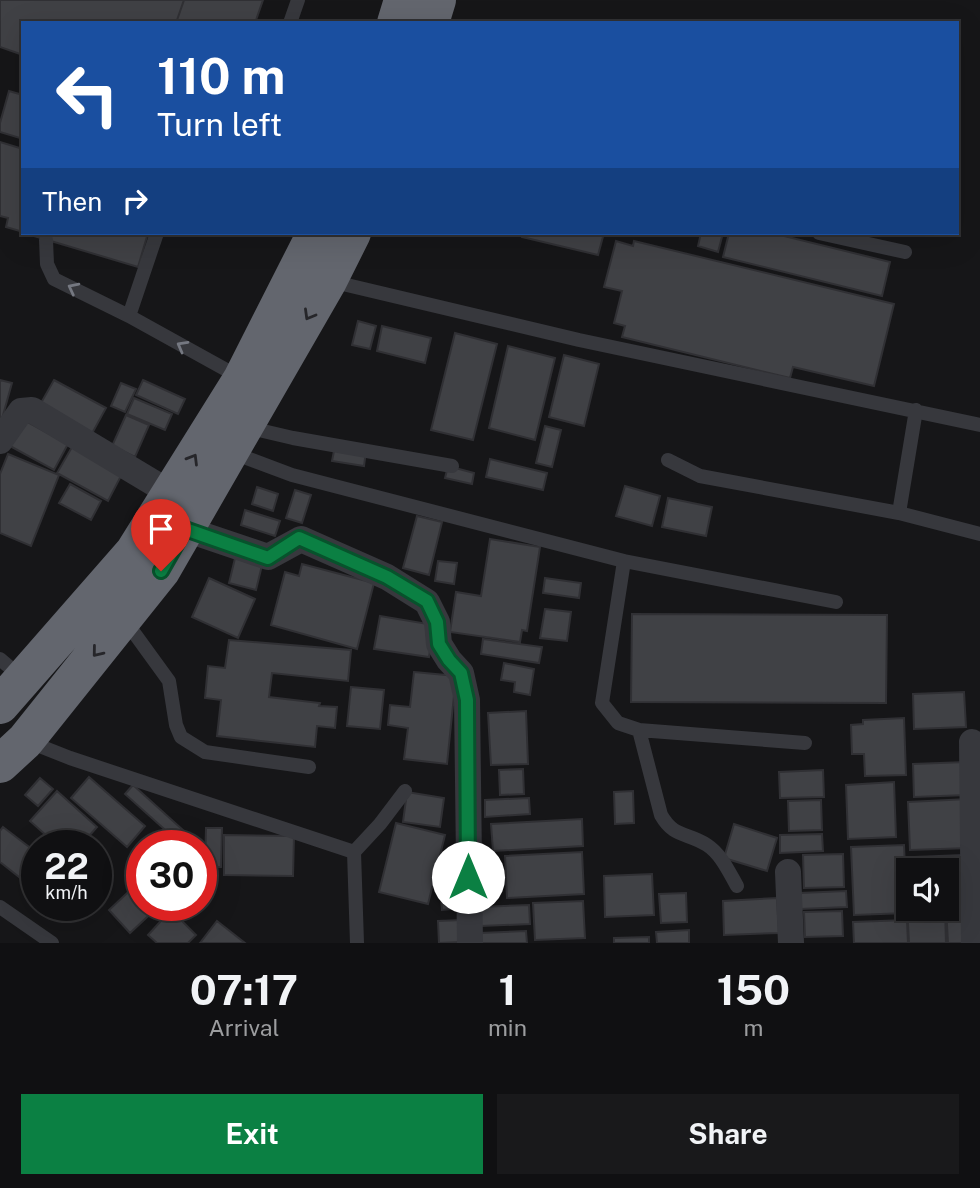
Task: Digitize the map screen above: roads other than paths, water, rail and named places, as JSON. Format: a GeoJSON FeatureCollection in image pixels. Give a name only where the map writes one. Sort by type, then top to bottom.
{"type":"FeatureCollection","features":[{"type":"Feature","properties":{"kind":"highway"},"geometry":{"type":"LineString","coordinates":[[397,21],[403,0]]}},
{"type":"Feature","properties":{"kind":"highway"},"geometry":{"type":"LineString","coordinates":[[431,21],[437,0]]}},
{"type":"Feature","properties":{"kind":"highway"},"geometry":{"type":"LineString","coordinates":[[7,681],[134,552],[242,379],[315,235]]}},
{"type":"Feature","properties":{"kind":"highway"},"geometry":{"type":"LineString","coordinates":[[13,752],[161,571],[328,281],[351,235]]}},
{"type":"Feature","properties":{"kind":"street"},"geometry":{"type":"LineString","coordinates":[[0,441],[21,411],[32,410],[172,494]]}},
{"type":"Feature","properties":{"kind":"street"},"geometry":{"type":"LineString","coordinates":[[185,529],[268,558],[301,538],[387,577],[427,601],[437,622],[439,644],[461,673],[467,700],[470,943]]}},
{"type":"Feature","properties":{"kind":"street"},"geometry":{"type":"LineString","coordinates":[[972,742],[974,943]]}},
{"type":"Feature","properties":{"kind":"street"},"geometry":{"type":"LineString","coordinates":[[788,872],[791,943]]}},
{"type":"Feature","properties":{"kind":"lane"},"geometry":{"type":"LineString","coordinates":[[291,21],[298,0]]}},
{"type":"Feature","properties":{"kind":"lane"},"geometry":{"type":"LineString","coordinates":[[129,316],[156,235]]}},
{"type":"Feature","properties":{"kind":"lane"},"geometry":{"type":"LineString","coordinates":[[828,235],[905,252]]}},
{"type":"Feature","properties":{"kind":"lane"},"geometry":{"type":"LineString","coordinates":[[46,240],[47,264],[54,279],[129,316],[242,379]]}},
{"type":"Feature","properties":{"kind":"lane"},"geometry":{"type":"LineString","coordinates":[[328,281],[579,340],[980,425]]}},
{"type":"Feature","properties":{"kind":"lane"},"geometry":{"type":"LineString","coordinates":[[900,513],[916,410]]}},
{"type":"Feature","properties":{"kind":"lane"},"geometry":{"type":"LineString","coordinates":[[238,440],[293,438],[452,466]]}},
{"type":"Feature","properties":{"kind":"lane"},"geometry":{"type":"LineString","coordinates":[[238,440],[292,475],[624,561],[836,602]]}},
{"type":"Feature","properties":{"kind":"lane"},"geometry":{"type":"LineString","coordinates":[[668,460],[700,477],[900,513],[980,534]]}},
{"type":"Feature","properties":{"kind":"lane"},"geometry":{"type":"LineString","coordinates":[[624,561],[602,703],[618,723],[639,730],[805,743]]}},
{"type":"Feature","properties":{"kind":"lane"},"geometry":{"type":"LineString","coordinates":[[124,618],[169,681],[176,725],[181,737],[205,752],[309,767]]}},
{"type":"Feature","properties":{"kind":"lane"},"geometry":{"type":"LineString","coordinates":[[639,730],[661,815],[667,827],[708,845],[737,886]]}},
{"type":"Feature","properties":{"kind":"lane"},"geometry":{"type":"LineString","coordinates":[[13,752],[70,758],[354,852]]}},
{"type":"Feature","properties":{"kind":"lane"},"geometry":{"type":"LineString","coordinates":[[357,943],[354,852],[405,791]]}},
{"type":"Feature","properties":{"kind":"lane"},"geometry":{"type":"LineString","coordinates":[[0,907],[52,943]]}}]}
